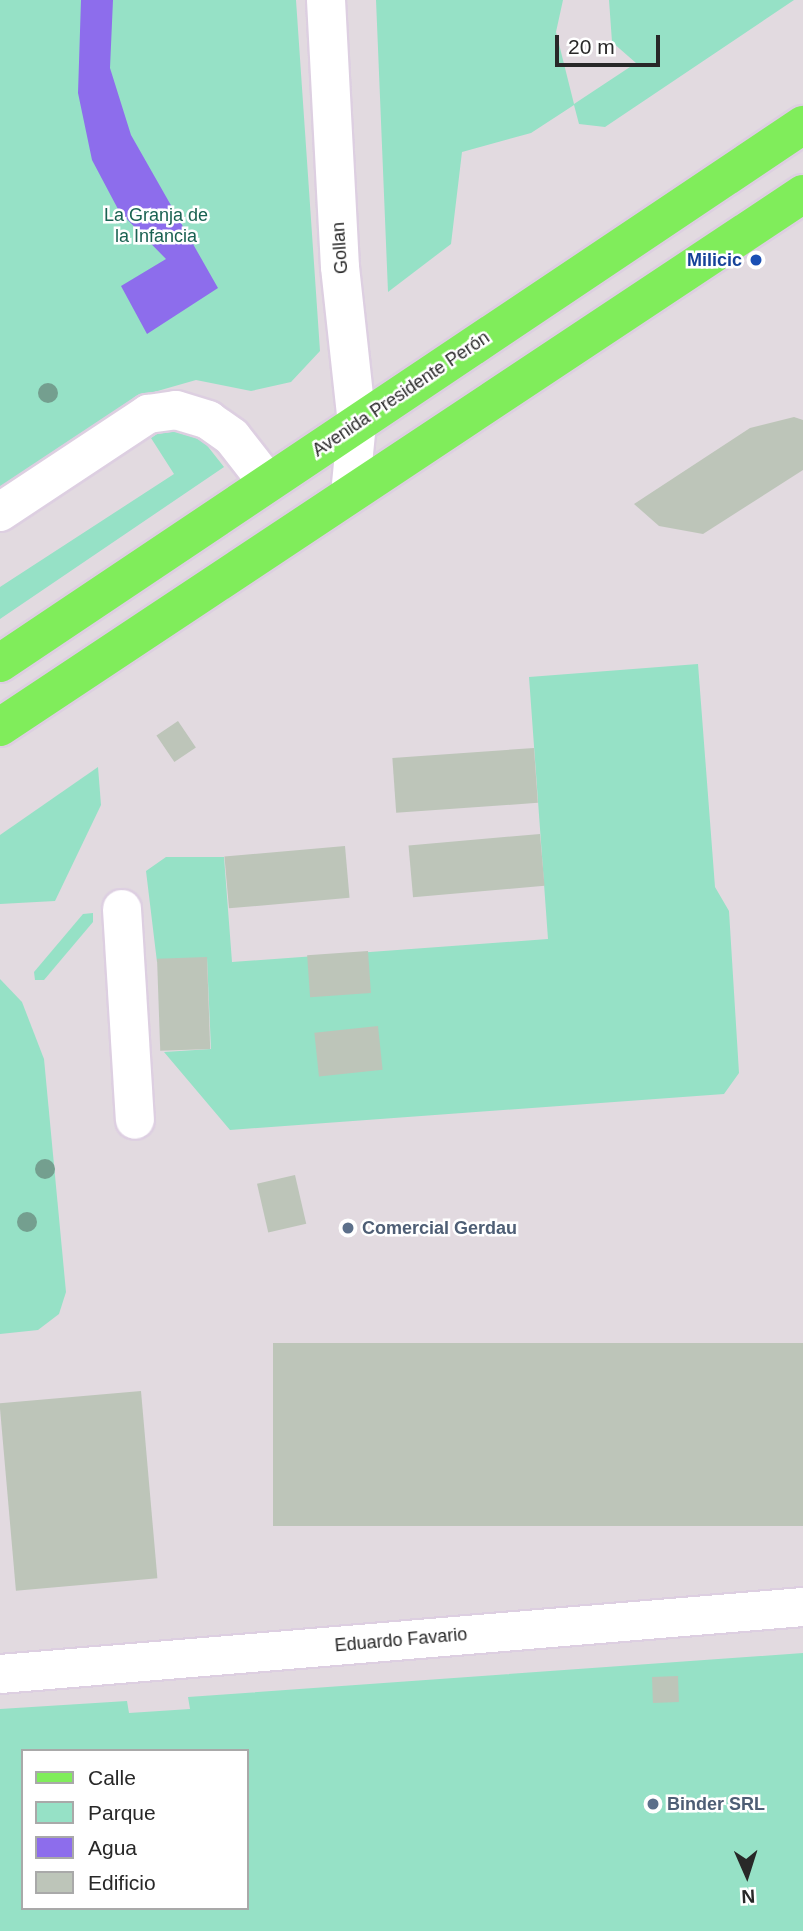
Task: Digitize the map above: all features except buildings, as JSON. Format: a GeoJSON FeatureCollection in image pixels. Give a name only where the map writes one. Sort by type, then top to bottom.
{"type":"FeatureCollection","features":[{"type":"Feature","properties":{"kind":"main road","name":"Avenida Presidente Perón"},"geometry":{"type":"LineString","coordinates":[[0,663],[803,125]]}},
{"type":"Feature","properties":{"kind":"main road"},"geometry":{"type":"LineString","coordinates":[[0,727],[803,194]]}},
{"type":"Feature","properties":{"kind":"lane","name":"Gollan"},"geometry":{"type":"LineString","coordinates":[[326,0],[340,267],[357,423],[350,494]]}},
{"type":"Feature","properties":{"kind":"lane"},"geometry":{"type":"LineString","coordinates":[[0,512],[148,414],[176,410],[208,420],[232,437],[268,483]]}},
{"type":"Feature","properties":{"kind":"lane"},"geometry":{"type":"LineString","coordinates":[[122,909],[135,1120]]}},
{"type":"Feature","properties":{"kind":"lane","name":"Eduardo Favario"},"geometry":{"type":"LineString","coordinates":[[0,1674],[803,1607]]}},
{"type":"Feature","properties":{"kind":"shaded area"},"geometry":{"type":"Polygon","coordinates":[[[0,0],[803,0],[803,1931],[0,1931],[0,0]]]}},
{"type":"Feature","properties":{"kind":"green space","name":"La Granja de la Infancia"},"geometry":{"type":"Polygon","coordinates":[[[0,0],[296,0],[320,351],[291,382],[251,391],[196,380],[154,392],[0,491],[0,0]]]}},
{"type":"Feature","properties":{"kind":"green space"},"geometry":{"type":"Polygon","coordinates":[[[376,0],[563,0],[556,32],[574,104],[636,63],[612,42],[609,0],[794,0],[605,127],[579,124],[574,105],[531,133],[462,152],[451,244],[388,292],[376,0]]]}},
{"type":"Feature","properties":{"kind":"green space"},"geometry":{"type":"Polygon","coordinates":[[[171,424],[194,429],[224,467],[0,619],[0,587],[174,474],[151,438],[171,424]]]}},
{"type":"Feature","properties":{"kind":"green space"},"geometry":{"type":"Polygon","coordinates":[[[698,664],[715,887],[729,911],[739,1073],[724,1094],[230,1130],[164,1052],[211,1049],[207,958],[157,962],[146,871],[166,857],[224,857],[232,962],[548,939],[529,677],[698,664]]]}},
{"type":"Feature","properties":{"kind":"green space"},"geometry":{"type":"Polygon","coordinates":[[[98,767],[101,805],[55,901],[0,904],[0,835],[98,767]]]}},
{"type":"Feature","properties":{"kind":"green space"},"geometry":{"type":"Polygon","coordinates":[[[93,913],[93,922],[44,980],[35,980],[34,972],[83,914],[93,913]]]}},
{"type":"Feature","properties":{"kind":"green space"},"geometry":{"type":"Polygon","coordinates":[[[0,979],[22,1002],[44,1059],[66,1292],[59,1314],[38,1330],[0,1334],[0,979]]]}},
{"type":"Feature","properties":{"kind":"green space"},"geometry":{"type":"Polygon","coordinates":[[[803,1653],[803,1931],[0,1931],[0,1709],[127,1701],[129,1713],[190,1709],[188,1697],[803,1653]]]}},
{"type":"Feature","properties":{"kind":"water"},"geometry":{"type":"Polygon","coordinates":[[[81,0],[113,0],[110,68],[131,135],[218,288],[147,334],[121,286],[166,259],[119,211],[92,160],[78,93],[81,0]]]}},
{"type":"Feature","properties":{"kind":"place","name":"Milicic"},"geometry":{"type":"Point","coordinates":[756,260]}},
{"type":"Feature","properties":{"kind":"place","name":"Comercial Gerdau"},"geometry":{"type":"Point","coordinates":[348,1228]}},
{"type":"Feature","properties":{"kind":"place","name":"Binder SRL"},"geometry":{"type":"Point","coordinates":[653,1804]}}]}
